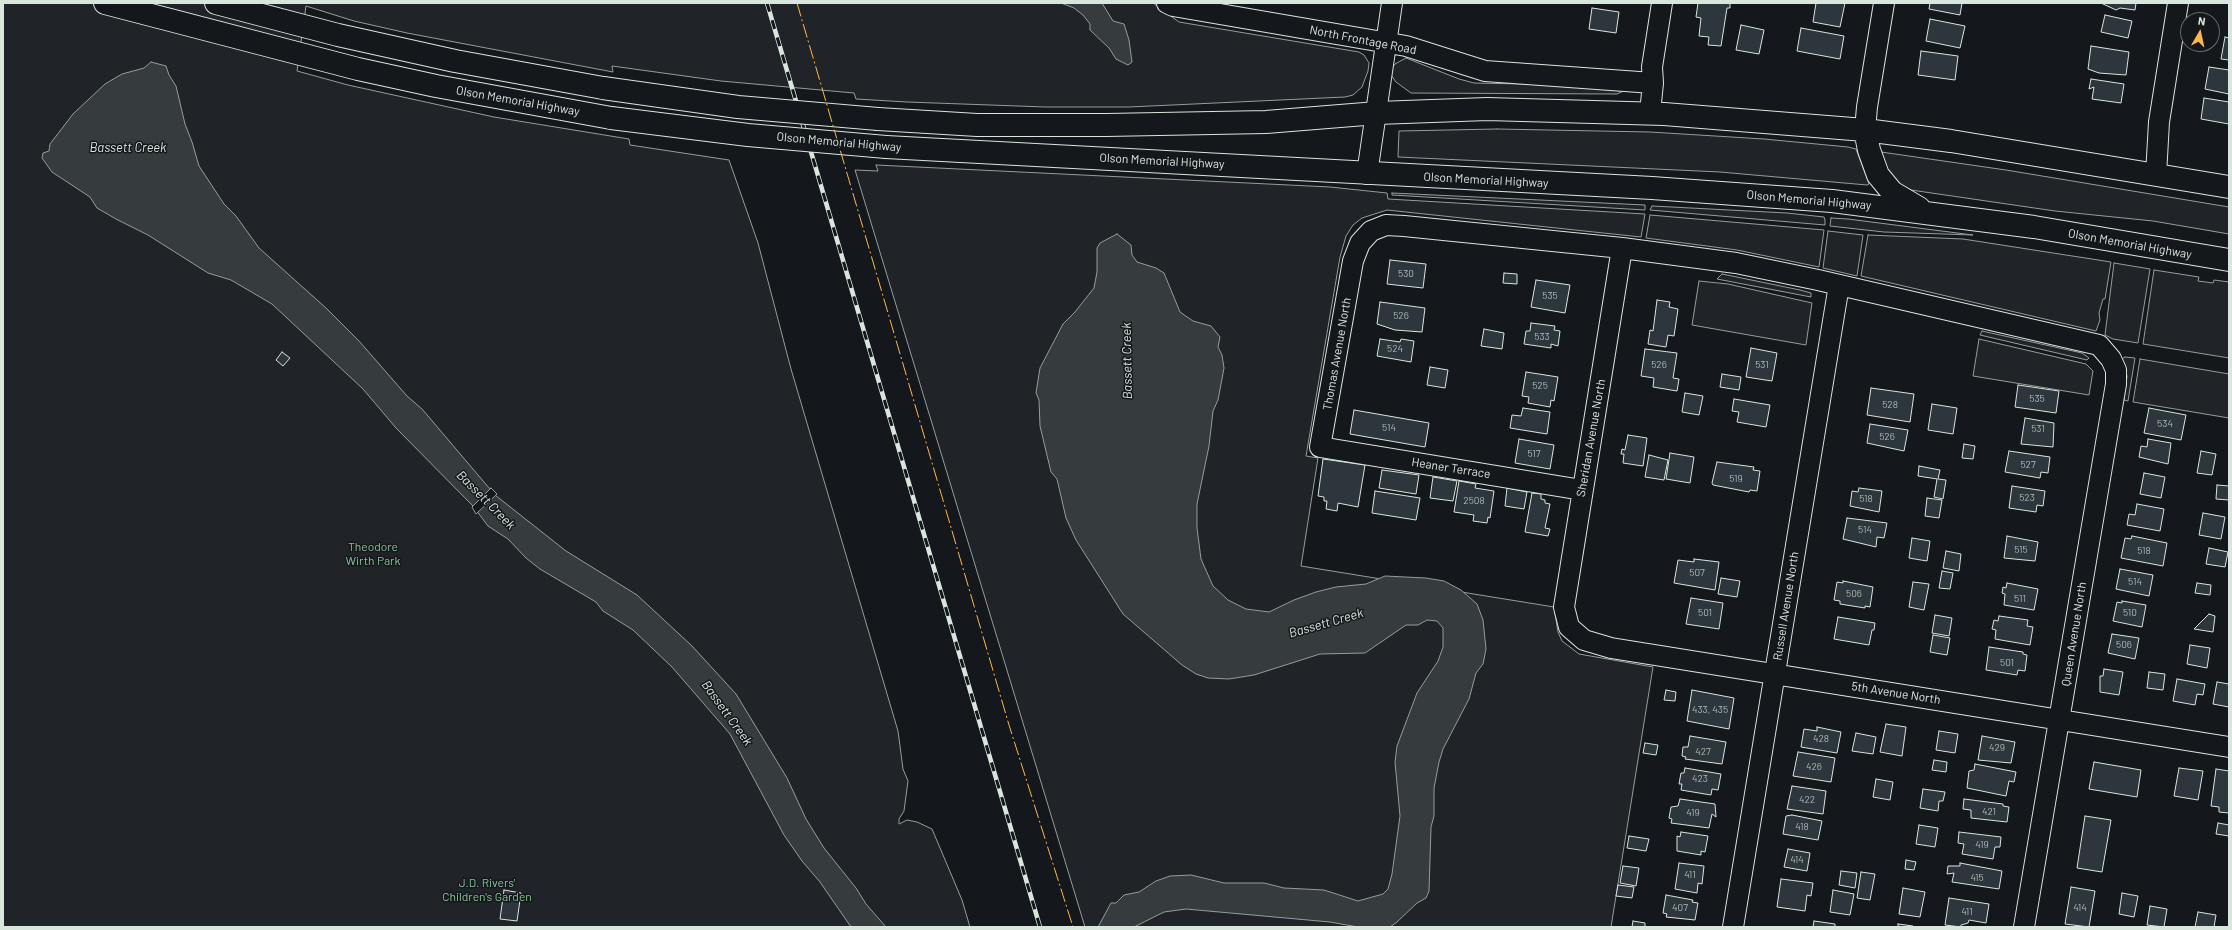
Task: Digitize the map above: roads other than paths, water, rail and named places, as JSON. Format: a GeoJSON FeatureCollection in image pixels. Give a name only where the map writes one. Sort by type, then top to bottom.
{"type":"FeatureCollection","features":[{"type":"Feature","properties":{"kind":"main road","name":"Olson Memorial Highway"},"geometry":{"type":"LineString","coordinates":[[105,3],[358,69],[436,86],[611,118],[748,135],[886,147],[1203,163],[1367,174],[1659,189],[1832,201],[2034,227],[2229,260]]}},
{"type":"Feature","properties":{"kind":"main road"},"geometry":{"type":"LineString","coordinates":[[216,3],[338,35],[454,61],[602,88],[738,107],[878,119],[978,125],[1106,125],[1266,122],[1377,113],[1487,109],[1650,113],[1866,130],[1951,141],[2229,187]]}},
{"type":"Feature","properties":{"kind":"main road"},"geometry":{"type":"LineString","coordinates":[[1866,130],[1873,165],[1882,182],[1901,198],[1934,213]]}},
{"type":"Feature","properties":{"kind":"street","name":"North Frontage Road"},"geometry":{"type":"LineString","coordinates":[[1167,3],[1173,6],[1406,46],[1485,71],[1653,83]]}},
{"type":"Feature","properties":{"kind":"street"},"geometry":{"type":"LineString","coordinates":[[1367,174],[1392,3]]}},
{"type":"Feature","properties":{"kind":"street"},"geometry":{"type":"LineString","coordinates":[[1650,113],[1653,83],[1652,67],[1662,3]]}},
{"type":"Feature","properties":{"kind":"street"},"geometry":{"type":"LineString","coordinates":[[1866,130],[1867,106],[1884,3]]}},
{"type":"Feature","properties":{"kind":"street"},"geometry":{"type":"LineString","coordinates":[[2156,175],[2159,122],[2178,3]]}},
{"type":"Feature","properties":{"kind":"street","name":"Thomas Avenue North"},"geometry":{"type":"LineString","coordinates":[[1320,447],[1353,261],[1360,242],[1371,231],[1386,225],[1622,248],[1736,263],[1839,285],[2099,345]]}},
{"type":"Feature","properties":{"kind":"street","name":"Sheridan Avenue North"},"geometry":{"type":"LineString","coordinates":[[1569,627],[1564,607],[1622,248]]}},
{"type":"Feature","properties":{"kind":"street","name":"Russell Avenue North"},"geometry":{"type":"LineString","coordinates":[[1733,927],[1839,285]]}},
{"type":"Feature","properties":{"kind":"street","name":"Queen Avenue North"},"geometry":{"type":"LineString","coordinates":[[2024,927],[2116,384],[2116,370],[2111,360],[2099,345]]}},
{"type":"Feature","properties":{"kind":"street","name":"Heaner Terrace"},"geometry":{"type":"LineString","coordinates":[[1320,447],[1582,490]]}},
{"type":"Feature","properties":{"kind":"street","name":"5th Avenue North"},"geometry":{"type":"LineString","coordinates":[[1569,627],[1584,640],[1611,648],[2229,747]]}},
{"type":"Feature","properties":{"kind":"water"},"geometry":{"type":"Polygon","coordinates":[[[1061,3],[1102,3],[1113,21],[1124,24],[1129,40],[1132,62],[1128,65],[1116,59],[1109,48],[1090,30],[1090,24],[1083,15],[1074,8],[1061,3]]]}},
{"type":"Feature","properties":{"kind":"water","name":"Bassett Creek"},"geometry":{"type":"Polygon","coordinates":[[[151,62],[166,66],[169,75],[176,86],[185,124],[199,166],[224,204],[236,216],[259,248],[326,308],[359,341],[407,396],[422,409],[495,495],[566,551],[637,595],[692,646],[736,694],[787,778],[806,819],[824,848],[856,888],[866,904],[886,927],[851,927],[820,882],[802,861],[784,835],[730,734],[672,667],[633,630],[603,611],[596,602],[540,569],[526,558],[508,539],[488,526],[473,506],[396,428],[363,389],[272,304],[231,280],[208,273],[148,235],[97,208],[90,197],[52,172],[42,158],[43,153],[49,151],[50,144],[73,114],[105,84],[122,74],[144,68],[151,62]]]}},
{"type":"Feature","properties":{"kind":"water"},"geometry":{"type":"Polygon","coordinates":[[[1117,234],[1131,245],[1132,255],[1137,262],[1156,268],[1164,273],[1180,312],[1193,321],[1211,326],[1220,337],[1218,347],[1222,355],[1224,368],[1218,400],[1213,411],[1209,446],[1197,504],[1197,528],[1201,559],[1213,586],[1228,600],[1246,609],[1269,612],[1294,600],[1316,592],[1336,587],[1366,584],[1385,576],[1426,578],[1444,581],[1461,590],[1477,604],[1483,620],[1486,649],[1483,664],[1476,673],[1469,699],[1443,749],[1439,762],[1434,788],[1434,816],[1431,827],[1429,891],[1426,898],[1417,903],[1390,927],[1358,927],[1330,922],[1186,909],[1164,912],[1134,927],[1098,927],[1111,903],[1116,903],[1124,895],[1139,892],[1156,881],[1170,876],[1191,875],[1224,883],[1264,883],[1284,888],[1324,890],[1358,901],[1383,894],[1388,889],[1392,874],[1400,816],[1395,762],[1397,746],[1417,693],[1438,661],[1443,647],[1443,628],[1437,621],[1427,620],[1418,625],[1406,625],[1365,653],[1320,654],[1254,675],[1229,679],[1208,678],[1196,674],[1182,665],[1123,614],[1076,540],[1066,518],[1057,479],[1051,472],[1040,426],[1039,400],[1036,393],[1040,368],[1063,324],[1075,312],[1094,288],[1097,272],[1097,248],[1100,243],[1117,234]]]}},
{"type":"Feature","properties":{"kind":"railway"},"geometry":{"type":"LineString","coordinates":[[767,3],[1040,927]]}},
{"type":"Feature","properties":{"kind":"park label","name":"Theodore Wirth Park"},"geometry":{"type":"Point","coordinates":[373,554]}},
{"type":"Feature","properties":{"kind":"park label","name":"J.D. Rivers' Children's Garden"},"geometry":{"type":"Point","coordinates":[487,890]}}]}
